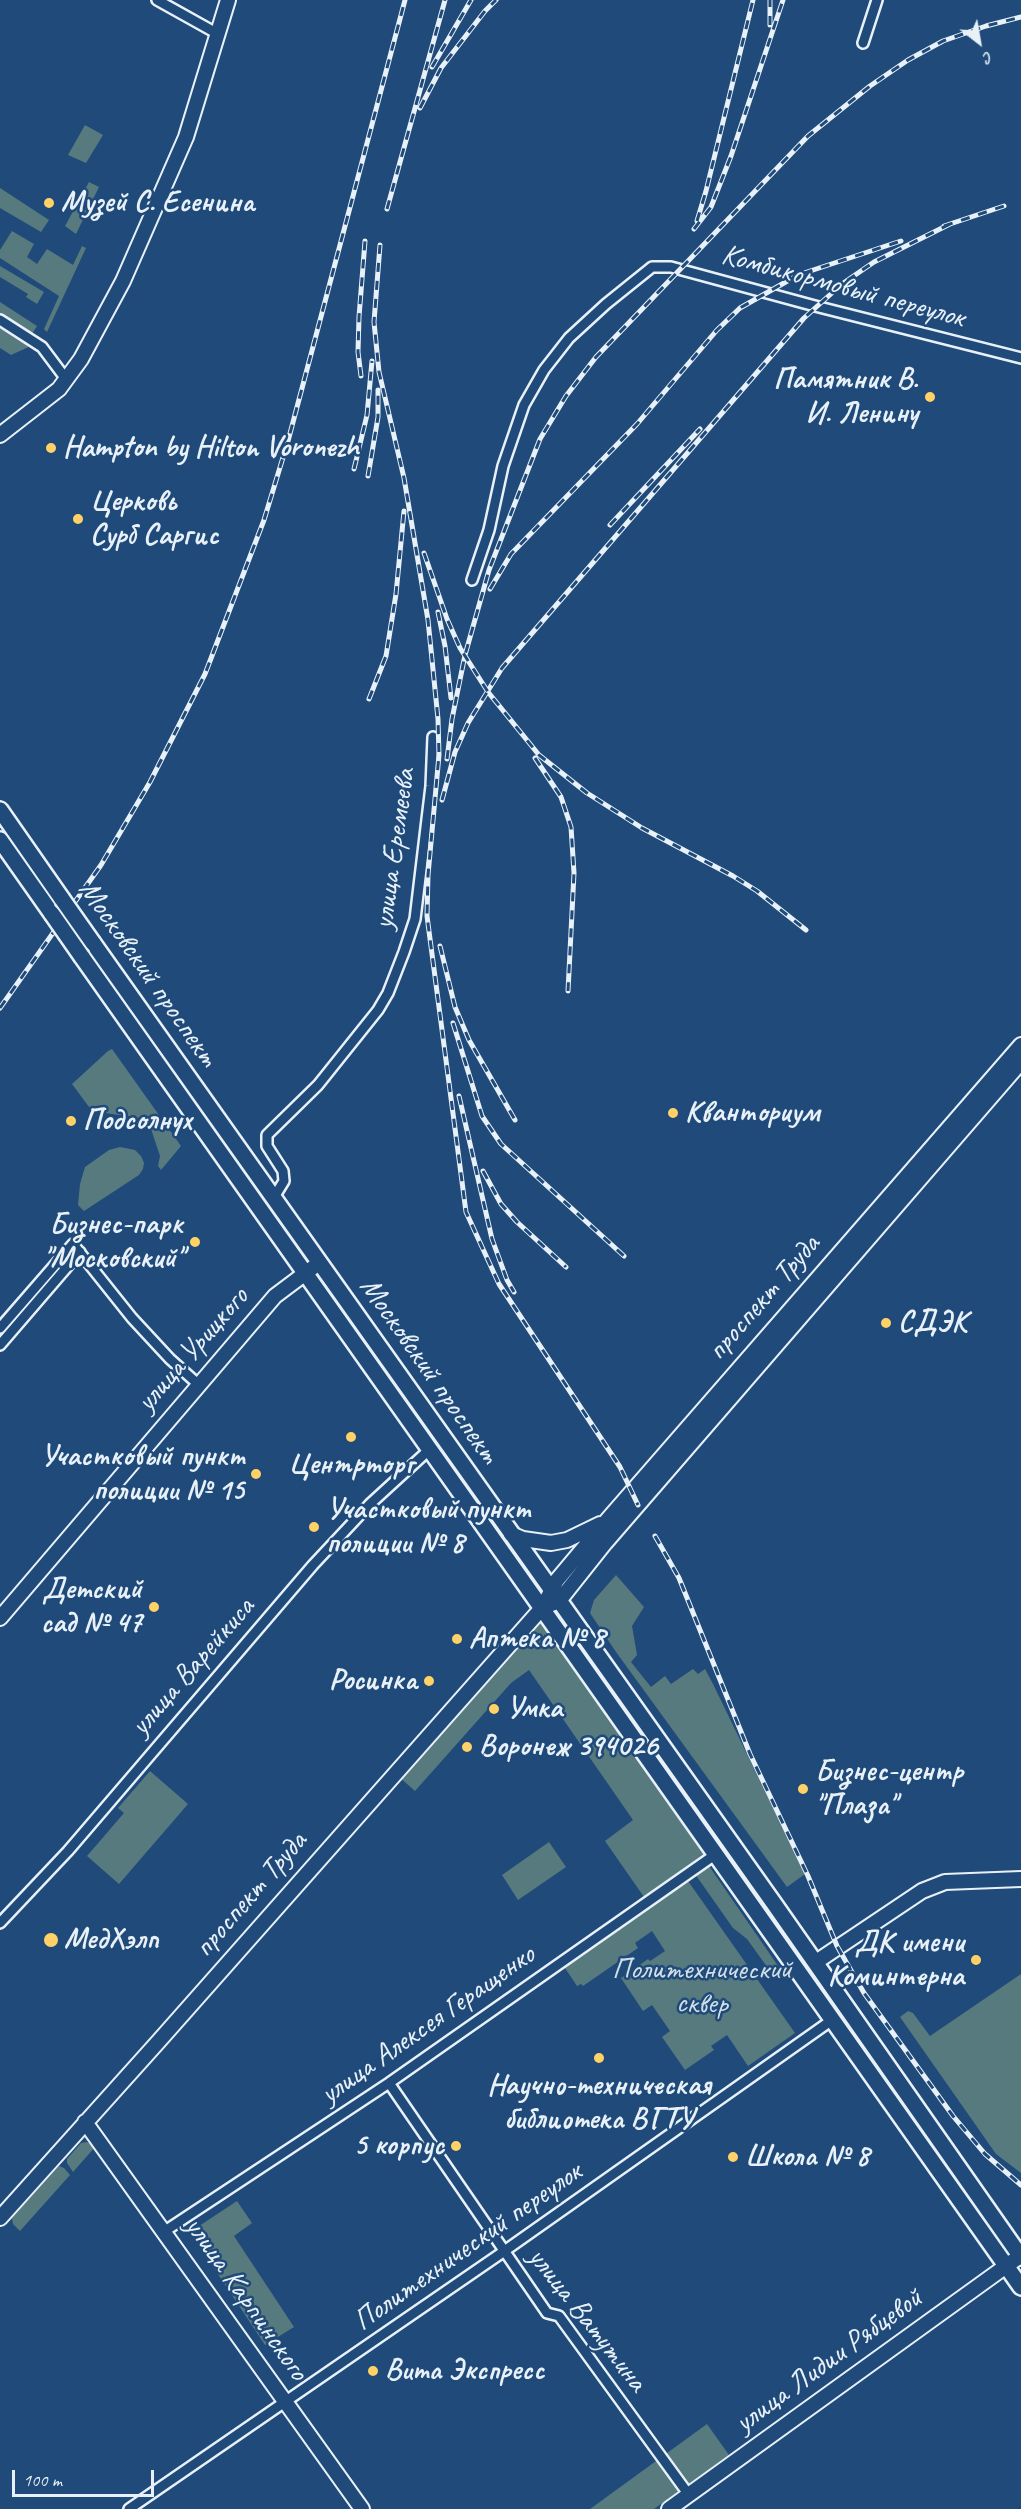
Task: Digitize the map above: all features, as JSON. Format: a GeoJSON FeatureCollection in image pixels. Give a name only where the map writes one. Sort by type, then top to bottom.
{"type":"FeatureCollection","features":[{"type":"Feature","properties":{"kind":"main road"},"geometry":{"type":"LineString","coordinates":[[0,435],[58,389],[66,379],[81,359],[123,281],[186,137],[228,0]]}},
{"type":"Feature","properties":{"kind":"main road","name":"Московский проспект"},"geometry":{"type":"LineString","coordinates":[[0,810],[273,1199],[816,1962],[1021,2257]]}},
{"type":"Feature","properties":{"kind":"main road","name":"Московский проспект"},"geometry":{"type":"LineString","coordinates":[[0,840],[1021,2287]]}},
{"type":"Feature","properties":{"kind":"main road","name":"проспект Труда"},"geometry":{"type":"LineString","coordinates":[[0,2218],[542,1608],[602,1547],[982,1099],[1021,1044]]}},
{"type":"Feature","properties":{"kind":"main road","name":"проспект Труда"},"geometry":{"type":"LineString","coordinates":[[555,1596],[557,1580],[609,1518],[982,1099],[1021,1062]]}},
{"type":"Feature","properties":{"kind":"main road","name":"улица Урицкого"},"geometry":{"type":"LineString","coordinates":[[0,1618],[275,1296],[319,1263]]}},
{"type":"Feature","properties":{"kind":"main road"},"geometry":{"type":"LineString","coordinates":[[511,1534],[523,1539],[551,1543],[586,1533],[609,1518]]}},
{"type":"Feature","properties":{"kind":"main road"},"geometry":{"type":"LineString","coordinates":[[816,1962],[922,1891],[945,1882],[1021,1879]]}},
{"type":"Feature","properties":{"kind":"main road","name":"улица Карпинского"},"geometry":{"type":"LineString","coordinates":[[86,2122],[362,2509]]}},
{"type":"Feature","properties":{"kind":"main road","name":"улица Лидии Рябцевой"},"geometry":{"type":"LineString","coordinates":[[669,2509],[1021,2257]]}},
{"type":"Feature","properties":{"kind":"street"},"geometry":{"type":"LineString","coordinates":[[157,0],[219,34]]}},
{"type":"Feature","properties":{"kind":"street"},"geometry":{"type":"LineString","coordinates":[[862,42],[877,0]]}},
{"type":"Feature","properties":{"kind":"street","name":"Комбикормовый переулок"},"geometry":{"type":"LineString","coordinates":[[472,580],[489,530],[503,466],[517,425],[524,405],[544,370],[569,338],[652,267],[671,267],[805,304],[1021,358]]}},
{"type":"Feature","properties":{"kind":"street"},"geometry":{"type":"LineString","coordinates":[[0,320],[42,347],[66,379]]}},
{"type":"Feature","properties":{"kind":"street","name":"улица Еремеева"},"geometry":{"type":"LineString","coordinates":[[273,1199],[281,1191],[284,1181],[283,1171],[267,1146],[267,1135],[318,1085],[378,1010],[388,993],[404,952],[415,919],[430,786],[433,737]]}},
{"type":"Feature","properties":{"kind":"street"},"geometry":{"type":"LineString","coordinates":[[0,1328],[73,1244],[132,1318],[199,1385]]}},
{"type":"Feature","properties":{"kind":"street"},"geometry":{"type":"LineString","coordinates":[[0,1345],[80,1252]]}},
{"type":"Feature","properties":{"kind":"street","name":"улица Варейкиса"},"geometry":{"type":"LineString","coordinates":[[0,1923],[68,1851],[313,1565],[370,1504],[430,1449]]}},
{"type":"Feature","properties":{"kind":"street","name":"улица Алексея Геращенко"},"geometry":{"type":"LineString","coordinates":[[165,2231],[389,2083],[716,1854]]}},
{"type":"Feature","properties":{"kind":"street","name":"Политехнический переулок"},"geometry":{"type":"LineString","coordinates":[[129,2509],[503,2252],[832,2020]]}},
{"type":"Feature","properties":{"kind":"street","name":"улица Ватутина"},"geometry":{"type":"LineString","coordinates":[[389,2083],[547,2313],[559,2316],[689,2495]]}},
{"type":"Feature","properties":{"kind":"green space"},"geometry":{"type":"Polygon","coordinates":[[[85,125],[103,135],[86,163],[68,155],[85,125]]]}},
{"type":"Feature","properties":{"kind":"green space"},"geometry":{"type":"Polygon","coordinates":[[[89,182],[99,187],[76,234],[65,226],[89,182]]]}},
{"type":"Feature","properties":{"kind":"green space"},"geometry":{"type":"Polygon","coordinates":[[[0,188],[49,220],[41,232],[0,208],[0,188]]]}},
{"type":"Feature","properties":{"kind":"green space"},"geometry":{"type":"Polygon","coordinates":[[[12,231],[34,244],[27,257],[37,264],[47,249],[73,265],[82,246],[86,248],[47,332],[44,329],[59,296],[0,258],[0,250],[12,231]]]}},
{"type":"Feature","properties":{"kind":"green space"},"geometry":{"type":"Polygon","coordinates":[[[0,266],[44,292],[37,304],[26,297],[28,294],[0,277],[0,266]]]}},
{"type":"Feature","properties":{"kind":"green space"},"geometry":{"type":"Polygon","coordinates":[[[0,302],[37,326],[32,334],[0,313],[0,302]]]}},
{"type":"Feature","properties":{"kind":"green space"},"geometry":{"type":"Polygon","coordinates":[[[0,324],[33,345],[11,355],[0,348],[0,324]]]}},
{"type":"Feature","properties":{"kind":"green space"},"geometry":{"type":"Polygon","coordinates":[[[112,1049],[181,1146],[161,1170],[158,1166],[160,1156],[151,1129],[139,1118],[92,1111],[72,1084],[112,1049]]]}},
{"type":"Feature","properties":{"kind":"green space"},"geometry":{"type":"Polygon","coordinates":[[[120,1147],[135,1150],[144,1163],[143,1169],[139,1175],[84,1211],[78,1205],[80,1184],[85,1167],[109,1150],[120,1147]]]}},
{"type":"Feature","properties":{"kind":"green space"},"geometry":{"type":"Polygon","coordinates":[[[616,1575],[644,1607],[632,1626],[637,1655],[631,1662],[651,1687],[665,1676],[671,1684],[693,1669],[698,1674],[705,1669],[805,1874],[787,1887],[590,1613],[594,1600],[616,1575]]]}},
{"type":"Feature","properties":{"kind":"green space"},"geometry":{"type":"Polygon","coordinates":[[[541,1621],[705,1853],[644,1897],[605,1841],[633,1820],[529,1670],[511,1683],[415,1791],[398,1776],[541,1621]]]}},
{"type":"Feature","properties":{"kind":"green space"},"geometry":{"type":"Polygon","coordinates":[[[150,1771],[188,1804],[119,1884],[87,1856],[124,1813],[118,1808],[150,1771]]]}},
{"type":"Feature","properties":{"kind":"green space"},"geometry":{"type":"Polygon","coordinates":[[[549,1842],[566,1867],[518,1900],[502,1875],[549,1842]]]}},
{"type":"Feature","properties":{"kind":"green space"},"geometry":{"type":"Polygon","coordinates":[[[709,1866],[783,1973],[775,1978],[747,1939],[733,1928],[695,1874],[709,1866]]]}},
{"type":"Feature","properties":{"kind":"green space","name":"Политехнический сквер"},"geometry":{"type":"Polygon","coordinates":[[[688,1881],[795,2033],[748,2066],[727,2035],[711,2046],[714,2050],[685,2070],[662,2037],[670,2031],[652,2005],[643,2011],[621,1978],[648,1959],[650,1961],[665,1951],[652,1931],[635,1943],[638,1948],[583,1986],[581,1984],[577,1986],[563,1965],[688,1881]]]}},
{"type":"Feature","properties":{"kind":"green space"},"geometry":{"type":"Polygon","coordinates":[[[1021,1974],[1021,2173],[996,2154],[900,2017],[908,2011],[913,2013],[930,2036],[1021,1974]]]}},
{"type":"Feature","properties":{"kind":"green space"},"geometry":{"type":"Polygon","coordinates":[[[87,2142],[95,2147],[73,2172],[67,2159],[81,2143],[87,2142]]]}},
{"type":"Feature","properties":{"kind":"green space"},"geometry":{"type":"Polygon","coordinates":[[[59,2166],[70,2175],[20,2231],[13,2224],[12,2218],[59,2166]]]}},
{"type":"Feature","properties":{"kind":"green space"},"geometry":{"type":"Polygon","coordinates":[[[237,2201],[252,2223],[234,2236],[294,2327],[265,2345],[190,2232],[237,2201]]]}},
{"type":"Feature","properties":{"kind":"green space"},"geometry":{"type":"Polygon","coordinates":[[[707,2424],[729,2455],[654,2509],[590,2509],[707,2424]]]}},
{"type":"Feature","properties":{"kind":"railway"},"geometry":{"type":"LineString","coordinates":[[0,1008],[101,865],[150,782],[205,674],[264,520],[288,441],[405,0]]}},
{"type":"Feature","properties":{"kind":"railway"},"geometry":{"type":"LineString","coordinates":[[387,209],[445,0]]}},
{"type":"Feature","properties":{"kind":"railway"},"geometry":{"type":"LineString","coordinates":[[432,67],[471,0]]}},
{"type":"Feature","properties":{"kind":"railway"},"geometry":{"type":"LineString","coordinates":[[420,108],[441,68],[496,0]]}},
{"type":"Feature","properties":{"kind":"railway"},"geometry":{"type":"LineString","coordinates":[[697,221],[753,0]]}},
{"type":"Feature","properties":{"kind":"railway"},"geometry":{"type":"LineString","coordinates":[[770,0],[770,25]]}},
{"type":"Feature","properties":{"kind":"railway"},"geometry":{"type":"LineString","coordinates":[[694,229],[711,207],[731,156],[783,0]]}},
{"type":"Feature","properties":{"kind":"railway"},"geometry":{"type":"LineString","coordinates":[[447,759],[452,719],[465,655],[489,570],[540,439],[566,396],[596,357],[808,136],[870,86],[908,60],[943,41],[1021,17]]}},
{"type":"Feature","properties":{"kind":"railway"},"geometry":{"type":"LineString","coordinates":[[944,226],[1004,206]]}},
{"type":"Feature","properties":{"kind":"railway"},"geometry":{"type":"LineString","coordinates":[[442,800],[455,752],[468,723],[502,668],[804,318],[842,284],[874,262],[950,224]]}},
{"type":"Feature","properties":{"kind":"railway"},"geometry":{"type":"LineString","coordinates":[[361,376],[358,352],[359,317],[365,241]]}},
{"type":"Feature","properties":{"kind":"railway"},"geometry":{"type":"LineString","coordinates":[[490,589],[511,554],[637,424],[717,330],[740,308],[798,275],[901,241]]}},
{"type":"Feature","properties":{"kind":"railway"},"geometry":{"type":"LineString","coordinates":[[380,245],[374,322],[379,372],[404,478],[428,620],[438,719],[439,755],[428,875],[427,916],[466,1212],[499,1284],[620,1467],[638,1505]]}},
{"type":"Feature","properties":{"kind":"railway"},"geometry":{"type":"LineString","coordinates":[[354,469],[367,415],[372,361]]}},
{"type":"Feature","properties":{"kind":"railway"},"geometry":{"type":"LineString","coordinates":[[368,476],[378,417],[378,390]]}},
{"type":"Feature","properties":{"kind":"railway"},"geometry":{"type":"LineString","coordinates":[[610,525],[700,429]]}},
{"type":"Feature","properties":{"kind":"railway"},"geometry":{"type":"LineString","coordinates":[[369,699],[386,656],[396,594],[404,511]]}},
{"type":"Feature","properties":{"kind":"railway"},"geometry":{"type":"LineString","coordinates":[[424,553],[447,619],[460,648],[488,692],[539,755],[587,793],[642,828],[757,891],[806,930]]}},
{"type":"Feature","properties":{"kind":"railway"},"geometry":{"type":"LineString","coordinates":[[438,612],[445,646],[451,698]]}},
{"type":"Feature","properties":{"kind":"railway"},"geometry":{"type":"LineString","coordinates":[[535,758],[561,797],[571,827],[574,873],[568,991]]}},
{"type":"Feature","properties":{"kind":"railway"},"geometry":{"type":"LineString","coordinates":[[440,946],[455,1007],[469,1040],[515,1120]]}},
{"type":"Feature","properties":{"kind":"railway"},"geometry":{"type":"LineString","coordinates":[[453,1023],[482,1116],[501,1144],[624,1256]]}},
{"type":"Feature","properties":{"kind":"railway"},"geometry":{"type":"LineString","coordinates":[[459,1096],[492,1239],[507,1280],[514,1292]]}},
{"type":"Feature","properties":{"kind":"railway"},"geometry":{"type":"LineString","coordinates":[[483,1171],[501,1204],[566,1267]]}},
{"type":"Feature","properties":{"kind":"railway"},"geometry":{"type":"LineString","coordinates":[[655,1536],[679,1578],[750,1754],[808,1876],[837,1946],[864,1993],[953,2116],[985,2154],[1021,2185]]}},
{"type":"Feature","properties":{"kind":"place","name":"Музей С. Есенина"},"geometry":{"type":"Point","coordinates":[49,203]}},
{"type":"Feature","properties":{"kind":"place","name":"Памятник В. И. Ленину"},"geometry":{"type":"Point","coordinates":[930,397]}},
{"type":"Feature","properties":{"kind":"place","name":"Hampton by Hilton Voronezh"},"geometry":{"type":"Point","coordinates":[51,448]}},
{"type":"Feature","properties":{"kind":"place","name":"Церковь Сурб Саргис"},"geometry":{"type":"Point","coordinates":[78,519]}},
{"type":"Feature","properties":{"kind":"place","name":"Кванториум"},"geometry":{"type":"Point","coordinates":[673,1113]}},
{"type":"Feature","properties":{"kind":"place","name":"Подсолнух"},"geometry":{"type":"Point","coordinates":[71,1121]}},
{"type":"Feature","properties":{"kind":"place","name":"Бизнес-парк \"Московский\""},"geometry":{"type":"Point","coordinates":[195,1242]}},
{"type":"Feature","properties":{"kind":"place","name":"СДЭК"},"geometry":{"type":"Point","coordinates":[886,1323]}},
{"type":"Feature","properties":{"kind":"place","name":"Центрторг"},"geometry":{"type":"Point","coordinates":[351,1437]}},
{"type":"Feature","properties":{"kind":"place","name":"Участковый пункт полиции № 15"},"geometry":{"type":"Point","coordinates":[256,1474]}},
{"type":"Feature","properties":{"kind":"place","name":"Участковый пункт полиции № 8"},"geometry":{"type":"Point","coordinates":[314,1527]}},
{"type":"Feature","properties":{"kind":"place","name":"Детский сад № 47"},"geometry":{"type":"Point","coordinates":[154,1607]}},
{"type":"Feature","properties":{"kind":"place","name":"Аптека № 8"},"geometry":{"type":"Point","coordinates":[457,1639]}},
{"type":"Feature","properties":{"kind":"place","name":"Росинка"},"geometry":{"type":"Point","coordinates":[429,1681]}},
{"type":"Feature","properties":{"kind":"place","name":"Умка"},"geometry":{"type":"Point","coordinates":[494,1709]}},
{"type":"Feature","properties":{"kind":"place","name":"Воронеж 394026"},"geometry":{"type":"Point","coordinates":[467,1747]}},
{"type":"Feature","properties":{"kind":"place","name":"Бизнес-центр \"Плаза\""},"geometry":{"type":"Point","coordinates":[803,1789]}},
{"type":"Feature","properties":{"kind":"place","name":"МедХэлп"},"geometry":{"type":"Point","coordinates":[51,1940]}},
{"type":"Feature","properties":{"kind":"place","name":"ДК имени Коминтерна"},"geometry":{"type":"Point","coordinates":[976,1960]}},
{"type":"Feature","properties":{"kind":"place","name":"Научно-техническая библиотека ВГТУ"},"geometry":{"type":"Point","coordinates":[599,2058]}},
{"type":"Feature","properties":{"kind":"place","name":"5 корпус"},"geometry":{"type":"Point","coordinates":[456,2146]}},
{"type":"Feature","properties":{"kind":"place","name":"Школа № 8"},"geometry":{"type":"Point","coordinates":[733,2157]}},
{"type":"Feature","properties":{"kind":"place","name":"Вита Экспресс"},"geometry":{"type":"Point","coordinates":[373,2371]}}]}
